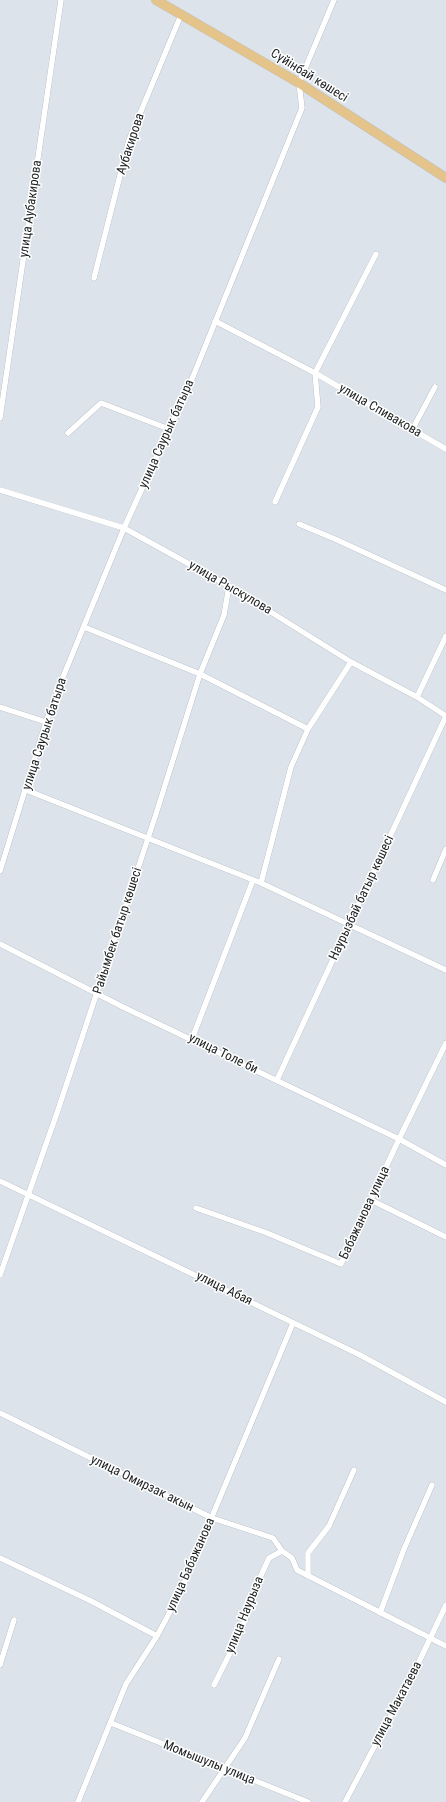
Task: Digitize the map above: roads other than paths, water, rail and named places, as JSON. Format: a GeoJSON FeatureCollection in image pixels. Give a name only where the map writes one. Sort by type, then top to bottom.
{"type":"FeatureCollection","features":[{"type":"Feature","properties":{"kind":"main road","name":"Сүйінбай көшесі"},"geometry":{"type":"LineString","coordinates":[[156,0],[299,83],[446,178]]}},
{"type":"Feature","properties":{"kind":"street","name":"улица Аубакирова"},"geometry":{"type":"LineString","coordinates":[[0,418],[61,0]]}},
{"type":"Feature","properties":{"kind":"street","name":"улица Саурык батыра"},"geometry":{"type":"LineString","coordinates":[[0,871],[46,722],[124,528],[169,430],[302,108],[299,83],[334,0]]}},
{"type":"Feature","properties":{"kind":"street","name":"Аубакирова"},"geometry":{"type":"LineString","coordinates":[[94,278],[130,140],[181,15]]}},
{"type":"Feature","properties":{"kind":"street"},"geometry":{"type":"LineString","coordinates":[[275,502],[318,407],[315,373],[376,254]]}},
{"type":"Feature","properties":{"kind":"street","name":"улица Спивакова"},"geometry":{"type":"LineString","coordinates":[[215,321],[315,373],[446,449]]}},
{"type":"Feature","properties":{"kind":"street"},"geometry":{"type":"LineString","coordinates":[[412,430],[435,387]]}},
{"type":"Feature","properties":{"kind":"street"},"geometry":{"type":"LineString","coordinates":[[68,433],[101,403],[169,430]]}},
{"type":"Feature","properties":{"kind":"street","name":"улица Рыскулова"},"geometry":{"type":"LineString","coordinates":[[0,490],[124,528],[229,586],[351,662],[416,697],[446,716]]}},
{"type":"Feature","properties":{"kind":"street"},"geometry":{"type":"LineString","coordinates":[[299,524],[446,590]]}},
{"type":"Feature","properties":{"kind":"street","name":"Райымбек батыр көшесі"},"geometry":{"type":"LineString","coordinates":[[0,1275],[58,1114],[200,674],[224,615],[229,586]]}},
{"type":"Feature","properties":{"kind":"street"},"geometry":{"type":"LineString","coordinates":[[84,627],[200,674],[308,729]]}},
{"type":"Feature","properties":{"kind":"street"},"geometry":{"type":"LineString","coordinates":[[416,697],[446,636]]}},
{"type":"Feature","properties":{"kind":"street"},"geometry":{"type":"LineString","coordinates":[[261,883],[291,767],[308,729],[351,662]]}},
{"type":"Feature","properties":{"kind":"street"},"geometry":{"type":"LineString","coordinates":[[0,707],[46,722]]}},
{"type":"Feature","properties":{"kind":"street","name":"Наурызбай батыр көшесі"},"geometry":{"type":"LineString","coordinates":[[277,1080],[446,716]]}},
{"type":"Feature","properties":{"kind":"street"},"geometry":{"type":"LineString","coordinates":[[26,790],[261,883],[349,926],[446,970]]}},
{"type":"Feature","properties":{"kind":"street"},"geometry":{"type":"LineString","coordinates":[[433,880],[446,849]]}},
{"type":"Feature","properties":{"kind":"street"},"geometry":{"type":"LineString","coordinates":[[192,1039],[253,880]]}},
{"type":"Feature","properties":{"kind":"street","name":"улица Толе би"},"geometry":{"type":"LineString","coordinates":[[0,944],[97,993],[399,1139],[446,1165]]}},
{"type":"Feature","properties":{"kind":"street","name":"Бабажанова улица"},"geometry":{"type":"LineString","coordinates":[[196,1208],[268,1233],[341,1264],[399,1139],[446,1043]]}},
{"type":"Feature","properties":{"kind":"street","name":"улица Абая"},"geometry":{"type":"LineString","coordinates":[[0,1181],[360,1355],[446,1402]]}},
{"type":"Feature","properties":{"kind":"street"},"geometry":{"type":"LineString","coordinates":[[371,1200],[446,1237]]}},
{"type":"Feature","properties":{"kind":"street","name":"улица Бабажанова"},"geometry":{"type":"LineString","coordinates":[[78,1802],[126,1684],[157,1636],[180,1593],[293,1323]]}},
{"type":"Feature","properties":{"kind":"street","name":"улица Омирзак акын"},"geometry":{"type":"LineString","coordinates":[[0,1413],[212,1518],[272,1538],[282,1551],[292,1558],[297,1570],[446,1646]]}},
{"type":"Feature","properties":{"kind":"street"},"geometry":{"type":"LineString","coordinates":[[308,1576],[308,1553],[329,1526],[354,1470]]}},
{"type":"Feature","properties":{"kind":"street"},"geometry":{"type":"LineString","coordinates":[[380,1613],[404,1549],[432,1485]]}},
{"type":"Feature","properties":{"kind":"street","name":"улица Наурыза"},"geometry":{"type":"LineString","coordinates":[[214,1685],[241,1631],[258,1582],[269,1558],[282,1551]]}},
{"type":"Feature","properties":{"kind":"street"},"geometry":{"type":"LineString","coordinates":[[0,1558],[91,1601],[157,1636]]}},
{"type":"Feature","properties":{"kind":"street","name":"улица Макатаева"},"geometry":{"type":"LineString","coordinates":[[345,1802],[446,1605]]}},
{"type":"Feature","properties":{"kind":"street"},"geometry":{"type":"LineString","coordinates":[[0,1665],[14,1620]]}},
{"type":"Feature","properties":{"kind":"street"},"geometry":{"type":"LineString","coordinates":[[202,1802],[245,1738],[279,1659]]}},
{"type":"Feature","properties":{"kind":"street","name":"Момышулы улица"},"geometry":{"type":"LineString","coordinates":[[111,1723],[308,1802]]}}]}
